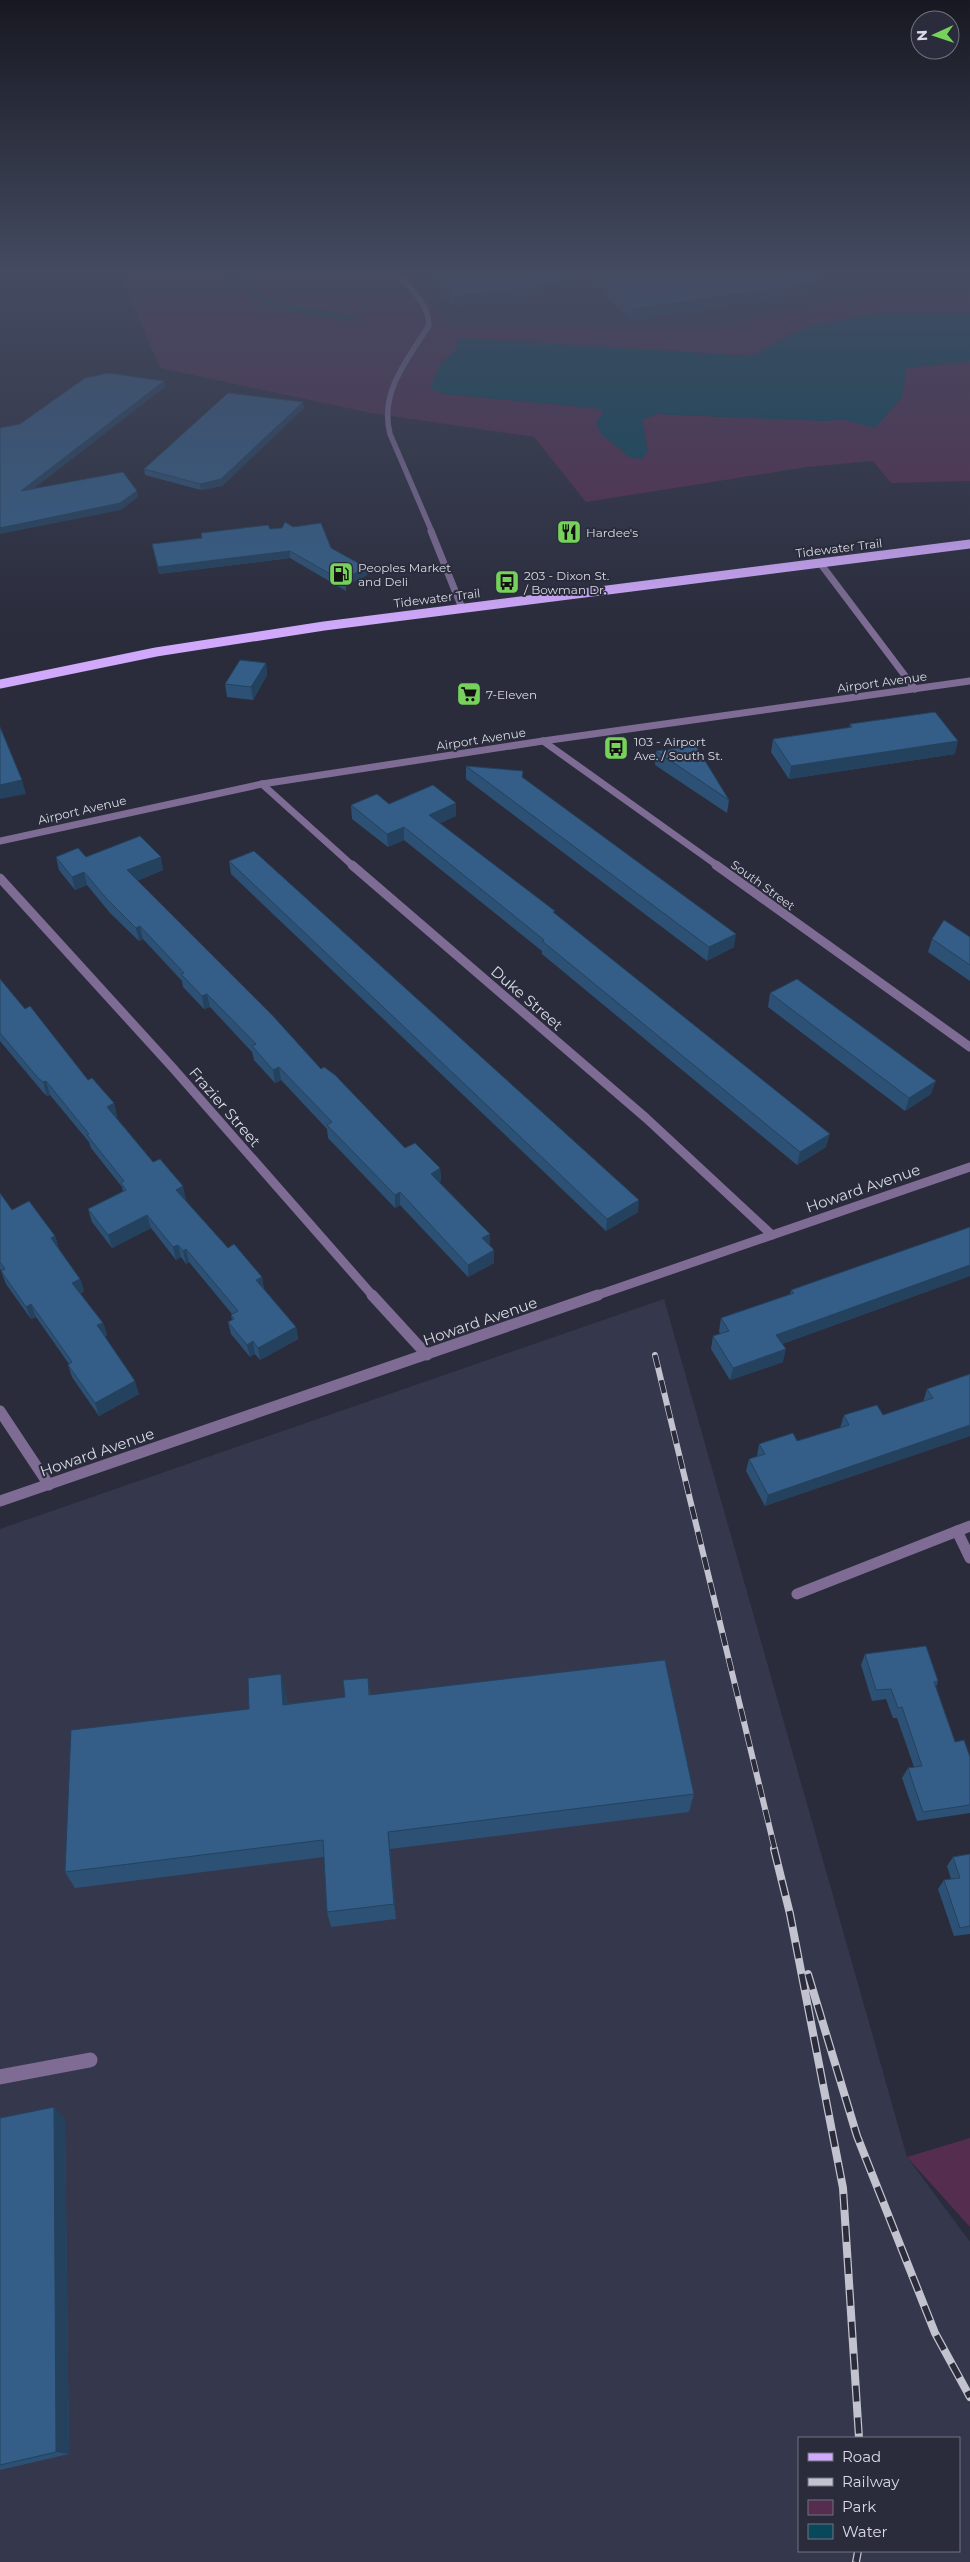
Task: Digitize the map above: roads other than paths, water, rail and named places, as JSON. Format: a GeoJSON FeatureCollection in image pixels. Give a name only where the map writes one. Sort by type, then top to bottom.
{"type":"FeatureCollection","features":[{"type":"Feature","properties":{"kind":"main road","name":"Tidewater Trail"},"geometry":{"type":"LineString","coordinates":[[0,684],[156,652],[462,608],[970,544]]}},
{"type":"Feature","properties":{"kind":"street"},"geometry":{"type":"LineString","coordinates":[[390,392],[386,418],[390,434],[407,470],[462,608]]}},
{"type":"Feature","properties":{"kind":"street"},"geometry":{"type":"LineString","coordinates":[[820,563],[915,689]]}},
{"type":"Feature","properties":{"kind":"street","name":"Airport Avenue"},"geometry":{"type":"LineString","coordinates":[[0,841],[262,784],[542,741],[970,681]]}},
{"type":"Feature","properties":{"kind":"street","name":"South Street"},"geometry":{"type":"LineString","coordinates":[[542,741],[970,1047]]}},
{"type":"Feature","properties":{"kind":"street","name":"Duke Street"},"geometry":{"type":"LineString","coordinates":[[262,784],[390,899],[646,1118],[772,1235]]}},
{"type":"Feature","properties":{"kind":"street","name":"Frazier Street"},"geometry":{"type":"LineString","coordinates":[[0,878],[172,1067],[312,1230],[427,1355]]}},
{"type":"Feature","properties":{"kind":"street","name":"Howard Avenue"},"geometry":{"type":"LineString","coordinates":[[0,1502],[970,1167]]}},
{"type":"Feature","properties":{"kind":"street"},"geometry":{"type":"LineString","coordinates":[[0,1411],[49,1485]]}},
{"type":"Feature","properties":{"kind":"street"},"geometry":{"type":"LineString","coordinates":[[797,1594],[970,1526]]}},
{"type":"Feature","properties":{"kind":"street"},"geometry":{"type":"LineString","coordinates":[[957,1531],[970,1558]]}},
{"type":"Feature","properties":{"kind":"street"},"geometry":{"type":"LineString","coordinates":[[0,2077],[90,2060]]}},
{"type":"Feature","properties":{"kind":"water"},"geometry":{"type":"Polygon","coordinates":[[[438,392],[903,392],[902,397],[875,428],[842,419],[827,421],[656,414],[642,420],[648,452],[641,459],[629,457],[601,434],[596,422],[604,412],[594,408],[444,394],[438,392]]]}},
{"type":"Feature","properties":{"kind":"railway"},"geometry":{"type":"LineString","coordinates":[[655,1355],[775,1850]]}},
{"type":"Feature","properties":{"kind":"railway"},"geometry":{"type":"LineString","coordinates":[[774,1849],[790,1914],[843,2188],[859,2437]]}},
{"type":"Feature","properties":{"kind":"railway"},"geometry":{"type":"LineString","coordinates":[[808,1974],[857,2136],[935,2333],[970,2397]]}},
{"type":"Feature","properties":{"kind":"railway"},"geometry":{"type":"LineString","coordinates":[[856,2562],[858,2552]]}},
{"type":"Feature","properties":{"kind":"place","name":"Hardee's"},"geometry":{"type":"Point","coordinates":[569,532]}},
{"type":"Feature","properties":{"kind":"place","name":"Peoples Market and Deli"},"geometry":{"type":"Point","coordinates":[341,574]}},
{"type":"Feature","properties":{"kind":"place","name":"203 - Dixon St. / Bowman Dr."},"geometry":{"type":"Point","coordinates":[507,582]}},
{"type":"Feature","properties":{"kind":"place","name":"7-Eleven"},"geometry":{"type":"Point","coordinates":[469,694]}},
{"type":"Feature","properties":{"kind":"place","name":"103 - Airport Ave. / South St."},"geometry":{"type":"Point","coordinates":[616,748]}}]}
